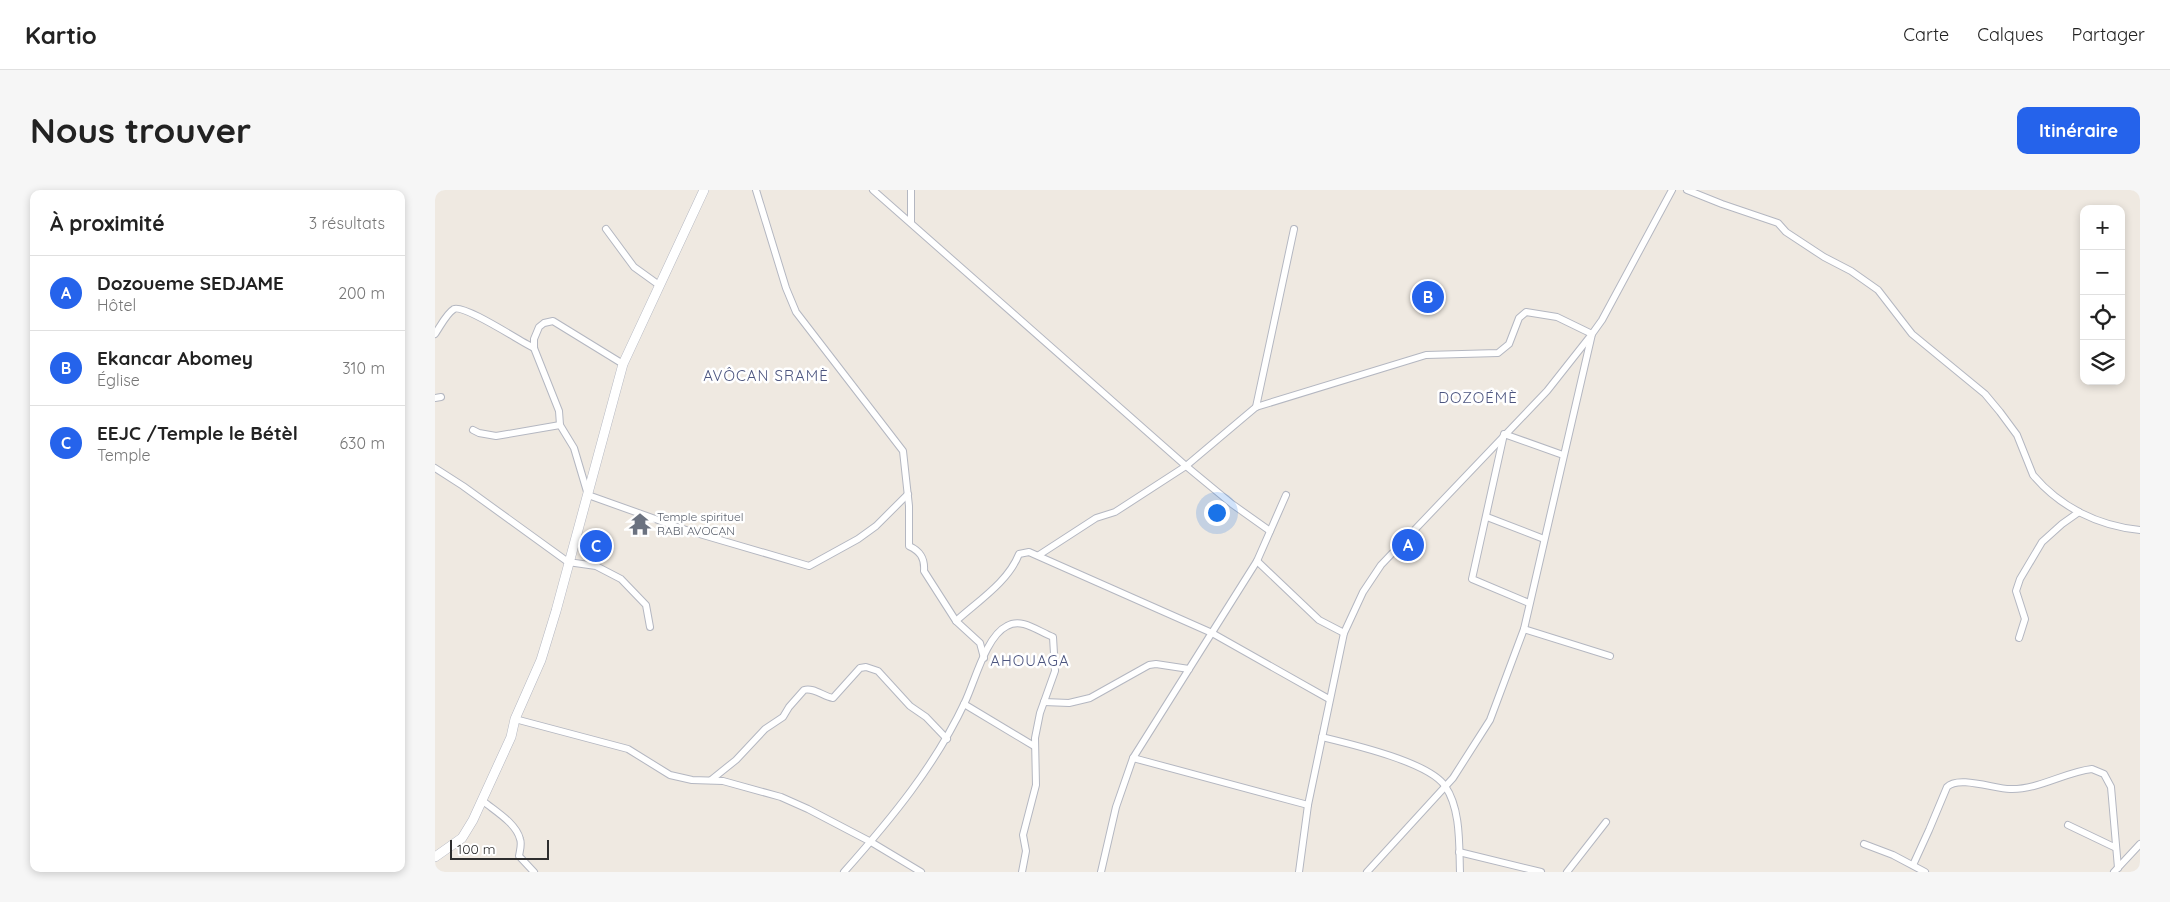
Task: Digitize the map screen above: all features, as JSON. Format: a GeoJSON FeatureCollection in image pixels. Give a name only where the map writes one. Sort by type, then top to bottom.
{"type":"FeatureCollection","features":[{"type":"Feature","properties":{"kind":"main road"},"geometry":{"type":"LineString","coordinates":[[435,857],[461,838],[483,801],[511,737],[515,719],[541,660],[556,612],[623,364],[704,190]]}},
{"type":"Feature","properties":{"kind":"street"},"geometry":{"type":"LineString","coordinates":[[756,190],[786,288],[796,312],[899,444],[905,460],[909,546],[918,550],[924,562],[924,570],[956,621],[980,643],[984,659]]}},
{"type":"Feature","properties":{"kind":"street"},"geometry":{"type":"LineString","coordinates":[[873,190],[1186,466],[1232,504],[1270,531]]}},
{"type":"Feature","properties":{"kind":"street"},"geometry":{"type":"LineString","coordinates":[[911,190],[911,222]]}},
{"type":"Feature","properties":{"kind":"street"},"geometry":{"type":"LineString","coordinates":[[1299,872],[1308,806],[1344,633],[1363,592],[1381,564],[1547,391],[1603,320],[1672,190]]}},
{"type":"Feature","properties":{"kind":"street"},"geometry":{"type":"LineString","coordinates":[[1687,190],[1722,204],[1778,222],[1786,232],[1851,271],[1878,290],[1912,334],[1985,394],[2017,435],[2033,475],[2067,505],[2079,512],[2110,526],[2140,530]]}},
{"type":"Feature","properties":{"kind":"street"},"geometry":{"type":"LineString","coordinates":[[605,229],[634,266],[659,285]]}},
{"type":"Feature","properties":{"kind":"street"},"geometry":{"type":"LineString","coordinates":[[1256,407],[1293,229]]}},
{"type":"Feature","properties":{"kind":"street"},"geometry":{"type":"LineString","coordinates":[[435,334],[452,311],[458,309],[470,312],[534,348]]}},
{"type":"Feature","properties":{"kind":"street"},"geometry":{"type":"LineString","coordinates":[[1039,555],[1096,518],[1115,512],[1186,466],[1256,407],[1425,355],[1497,353],[1509,344],[1519,318],[1526,312],[1557,317],[1592,334]]}},
{"type":"Feature","properties":{"kind":"street"},"geometry":{"type":"LineString","coordinates":[[623,364],[553,321],[544,323],[539,327],[534,339],[534,348],[559,411],[561,424],[574,448],[587,494],[686,530],[809,566],[858,539],[876,526],[908,494]]}},
{"type":"Feature","properties":{"kind":"street"},"geometry":{"type":"LineString","coordinates":[[1367,872],[1446,787],[1490,720],[1524,629],[1592,334]]}},
{"type":"Feature","properties":{"kind":"street"},"geometry":{"type":"LineString","coordinates":[[473,430],[496,436],[561,424]]}},
{"type":"Feature","properties":{"kind":"street"},"geometry":{"type":"LineString","coordinates":[[1504,434],[1563,455]]}},
{"type":"Feature","properties":{"kind":"street"},"geometry":{"type":"LineString","coordinates":[[1504,434],[1472,579],[1529,603]]}},
{"type":"Feature","properties":{"kind":"street"},"geometry":{"type":"LineString","coordinates":[[435,468],[568,562],[595,566],[621,578],[646,605],[650,627]]}},
{"type":"Feature","properties":{"kind":"street"},"geometry":{"type":"LineString","coordinates":[[1101,872],[1116,807],[1133,758],[1257,561],[1286,494]]}},
{"type":"Feature","properties":{"kind":"street"},"geometry":{"type":"LineString","coordinates":[[2019,638],[2025,619],[2016,591],[2020,579],[2042,542],[2079,512]]}},
{"type":"Feature","properties":{"kind":"street"},"geometry":{"type":"LineString","coordinates":[[1487,517],[1544,539]]}},
{"type":"Feature","properties":{"kind":"street"},"geometry":{"type":"LineString","coordinates":[[956,621],[1000,582],[1019,554],[1029,552],[1212,633],[1329,699]]}},
{"type":"Feature","properties":{"kind":"street"},"geometry":{"type":"LineString","coordinates":[[1257,561],[1319,620],[1344,633]]}},
{"type":"Feature","properties":{"kind":"street"},"geometry":{"type":"LineString","coordinates":[[844,872],[871,842],[929,768],[947,739],[989,645],[1007,626],[1024,624],[1053,638],[1055,671],[1037,727],[1035,746],[1036,785],[1023,835],[1026,851],[1022,872]]}},
{"type":"Feature","properties":{"kind":"street"},"geometry":{"type":"LineString","coordinates":[[1524,629],[1610,656]]}},
{"type":"Feature","properties":{"kind":"street"},"geometry":{"type":"LineString","coordinates":[[1044,702],[1069,703],[1090,698],[1149,665],[1156,664],[1189,669]]}},
{"type":"Feature","properties":{"kind":"street"},"geometry":{"type":"LineString","coordinates":[[711,780],[736,760],[769,726],[783,717],[789,706],[804,690],[813,690],[833,698],[860,668],[866,667],[878,671],[899,694],[926,717],[947,739]]}},
{"type":"Feature","properties":{"kind":"street"},"geometry":{"type":"LineString","coordinates":[[964,704],[1035,746]]}},
{"type":"Feature","properties":{"kind":"street"},"geometry":{"type":"LineString","coordinates":[[515,719],[628,749],[670,775],[691,780],[711,780],[739,784],[781,797],[871,842],[921,872]]}},
{"type":"Feature","properties":{"kind":"street"},"geometry":{"type":"LineString","coordinates":[[1322,737],[1400,760],[1438,778],[1446,787],[1455,812],[1460,872]]}},
{"type":"Feature","properties":{"kind":"street"},"geometry":{"type":"LineString","coordinates":[[1133,758],[1308,806]]}},
{"type":"Feature","properties":{"kind":"street"},"geometry":{"type":"LineString","coordinates":[[1913,865],[1947,787],[1951,783],[1966,782],[2014,789],[2092,769],[2104,774],[2111,788],[2116,870]]}},
{"type":"Feature","properties":{"kind":"street"},"geometry":{"type":"LineString","coordinates":[[483,801],[511,825],[518,834],[521,841],[519,856],[534,872]]}},
{"type":"Feature","properties":{"kind":"street"},"geometry":{"type":"LineString","coordinates":[[1567,872],[1606,822]]}},
{"type":"Feature","properties":{"kind":"street"},"geometry":{"type":"LineString","coordinates":[[2067,825],[2114,847]]}},
{"type":"Feature","properties":{"kind":"street"},"geometry":{"type":"LineString","coordinates":[[1864,844],[1925,872]]}},
{"type":"Feature","properties":{"kind":"street"},"geometry":{"type":"LineString","coordinates":[[2116,870],[2140,844]]}},
{"type":"Feature","properties":{"kind":"street"},"geometry":{"type":"LineString","coordinates":[[1459,852],[1541,872]]}},
{"type":"Feature","properties":{"kind":"place","name":"Ekancar Abomey"},"geometry":{"type":"Point","coordinates":[1428,297]}},
{"type":"Feature","properties":{"kind":"place","name":"Temple spirituel RABI AVOCAN"},"geometry":{"type":"Point","coordinates":[640,524]}},
{"type":"Feature","properties":{"kind":"place","name":"Dozoueme SEDJAME"},"geometry":{"type":"Point","coordinates":[1408,545]}},
{"type":"Feature","properties":{"kind":"place","name":"EEJC /Temple le Bétèl"},"geometry":{"type":"Point","coordinates":[596,546]}},
{"type":"Feature","properties":{"kind":"district","name":"AVÔCAN SRAMÈ"},"geometry":{"type":"Point","coordinates":[766,376]}},
{"type":"Feature","properties":{"kind":"district","name":"DOZOÉMÈ"},"geometry":{"type":"Point","coordinates":[1478,398]}},
{"type":"Feature","properties":{"kind":"district","name":"AHOUAGA"},"geometry":{"type":"Point","coordinates":[1030,661]}}]}
